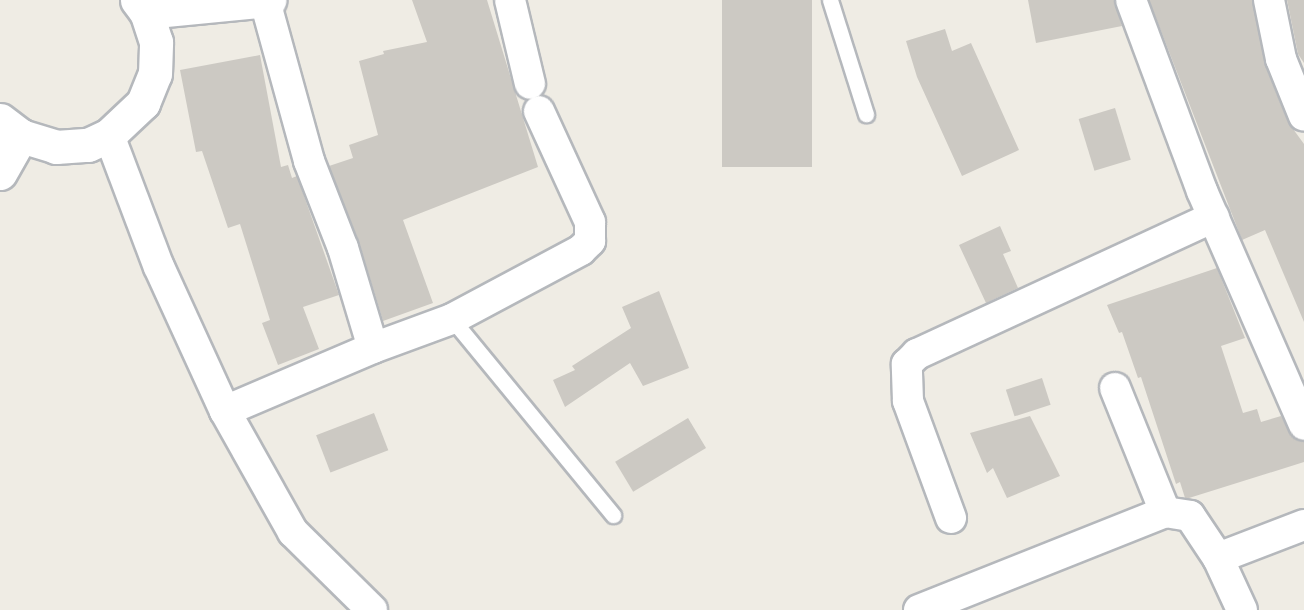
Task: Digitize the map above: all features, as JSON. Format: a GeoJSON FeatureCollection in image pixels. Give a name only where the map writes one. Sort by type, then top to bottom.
{"type":"FeatureCollection","features":[{"type":"Feature","properties":{"kind":"street"},"geometry":{"type":"LineString","coordinates":[[225,411],[373,348],[452,319],[581,250],[590,241],[590,222],[535,97],[510,0]]}},
{"type":"Feature","properties":{"kind":"street"},"geometry":{"type":"LineString","coordinates":[[1131,0],[1214,217],[1304,425]]}},
{"type":"Feature","properties":{"kind":"street"},"geometry":{"type":"LineString","coordinates":[[1269,0],[1281,59],[1304,116]]}},
{"type":"Feature","properties":{"kind":"street"},"geometry":{"type":"LineString","coordinates":[[0,172],[10,128],[56,147],[88,145],[109,135],[143,103],[155,74],[156,42],[141,6],[267,1],[309,161],[343,248],[373,348]]}},
{"type":"Feature","properties":{"kind":"street"},"geometry":{"type":"LineString","coordinates":[[109,135],[159,267],[225,411],[293,532],[372,610]]}},
{"type":"Feature","properties":{"kind":"street"},"geometry":{"type":"LineString","coordinates":[[951,518],[908,401],[907,364],[917,354],[1214,217]]}},
{"type":"Feature","properties":{"kind":"street"},"geometry":{"type":"LineString","coordinates":[[1115,388],[1165,512]]}},
{"type":"Feature","properties":{"kind":"street"},"geometry":{"type":"LineString","coordinates":[[919,610],[1165,512],[1190,516],[1218,558],[1242,610]]}},
{"type":"Feature","properties":{"kind":"street"},"geometry":{"type":"LineString","coordinates":[[1218,558],[1304,525]]}},
{"type":"Feature","properties":{"kind":"lane"},"geometry":{"type":"LineString","coordinates":[[830,0],[866,114]]}},
{"type":"Feature","properties":{"kind":"lane"},"geometry":{"type":"LineString","coordinates":[[452,319],[613,515]]}},
{"type":"Feature","properties":{"kind":"building"},"geometry":{"type":"Polygon","coordinates":[[[412,0],[487,0],[538,167],[403,220],[433,303],[383,321],[359,242],[329,166],[353,158],[349,145],[378,135],[359,61],[384,54],[383,51],[427,42],[412,0]]]}},
{"type":"Feature","properties":{"kind":"building"},"geometry":{"type":"Polygon","coordinates":[[[722,0],[812,0],[812,167],[722,167],[722,0]]]}},
{"type":"Feature","properties":{"kind":"building"},"geometry":{"type":"Polygon","coordinates":[[[1028,0],[1114,0],[1122,26],[1036,43],[1028,0]]]}},
{"type":"Feature","properties":{"kind":"building"},"geometry":{"type":"Polygon","coordinates":[[[1149,0],[1252,0],[1265,65],[1288,122],[1304,144],[1304,322],[1265,230],[1242,240],[1149,0]]]}},
{"type":"Feature","properties":{"kind":"building"},"geometry":{"type":"Polygon","coordinates":[[[1287,0],[1304,0],[1304,63],[1298,54],[1287,0]]]}},
{"type":"Feature","properties":{"kind":"building"},"geometry":{"type":"Polygon","coordinates":[[[945,29],[952,51],[971,43],[1019,150],[962,176],[917,77],[906,41],[945,29]]]}},
{"type":"Feature","properties":{"kind":"building"},"geometry":{"type":"Polygon","coordinates":[[[260,55],[281,167],[288,165],[292,178],[297,176],[339,295],[303,307],[319,349],[278,365],[262,323],[270,320],[240,224],[228,228],[202,151],[196,152],[180,70],[260,55]]]}},
{"type":"Feature","properties":{"kind":"building"},"geometry":{"type":"Polygon","coordinates":[[[1115,108],[1131,160],[1094,171],[1079,119],[1115,108]]]}},
{"type":"Feature","properties":{"kind":"building"},"geometry":{"type":"Polygon","coordinates":[[[1000,226],[1011,251],[1003,254],[1018,288],[986,303],[959,245],[1000,226]]]}},
{"type":"Feature","properties":{"kind":"building"},"geometry":{"type":"Polygon","coordinates":[[[1217,268],[1245,338],[1221,346],[1243,413],[1257,409],[1261,422],[1281,416],[1293,438],[1304,442],[1304,462],[1185,498],[1180,482],[1176,484],[1141,377],[1138,378],[1122,332],[1119,333],[1107,305],[1217,268]]]}},
{"type":"Feature","properties":{"kind":"building"},"geometry":{"type":"Polygon","coordinates":[[[659,291],[689,368],[643,386],[630,363],[565,407],[553,380],[575,370],[572,366],[631,328],[622,307],[659,291]]]}},
{"type":"Feature","properties":{"kind":"building"},"geometry":{"type":"Polygon","coordinates":[[[1042,378],[1051,405],[1015,416],[1006,390],[1042,378]]]}},
{"type":"Feature","properties":{"kind":"building"},"geometry":{"type":"Polygon","coordinates":[[[374,413],[388,450],[330,473],[316,435],[374,413]]]}},
{"type":"Feature","properties":{"kind":"building"},"geometry":{"type":"Polygon","coordinates":[[[1030,416],[1060,476],[1007,498],[993,468],[987,473],[970,433],[1030,416]]]}},
{"type":"Feature","properties":{"kind":"building"},"geometry":{"type":"Polygon","coordinates":[[[688,418],[706,448],[633,492],[615,462],[688,418]]]}}]}
